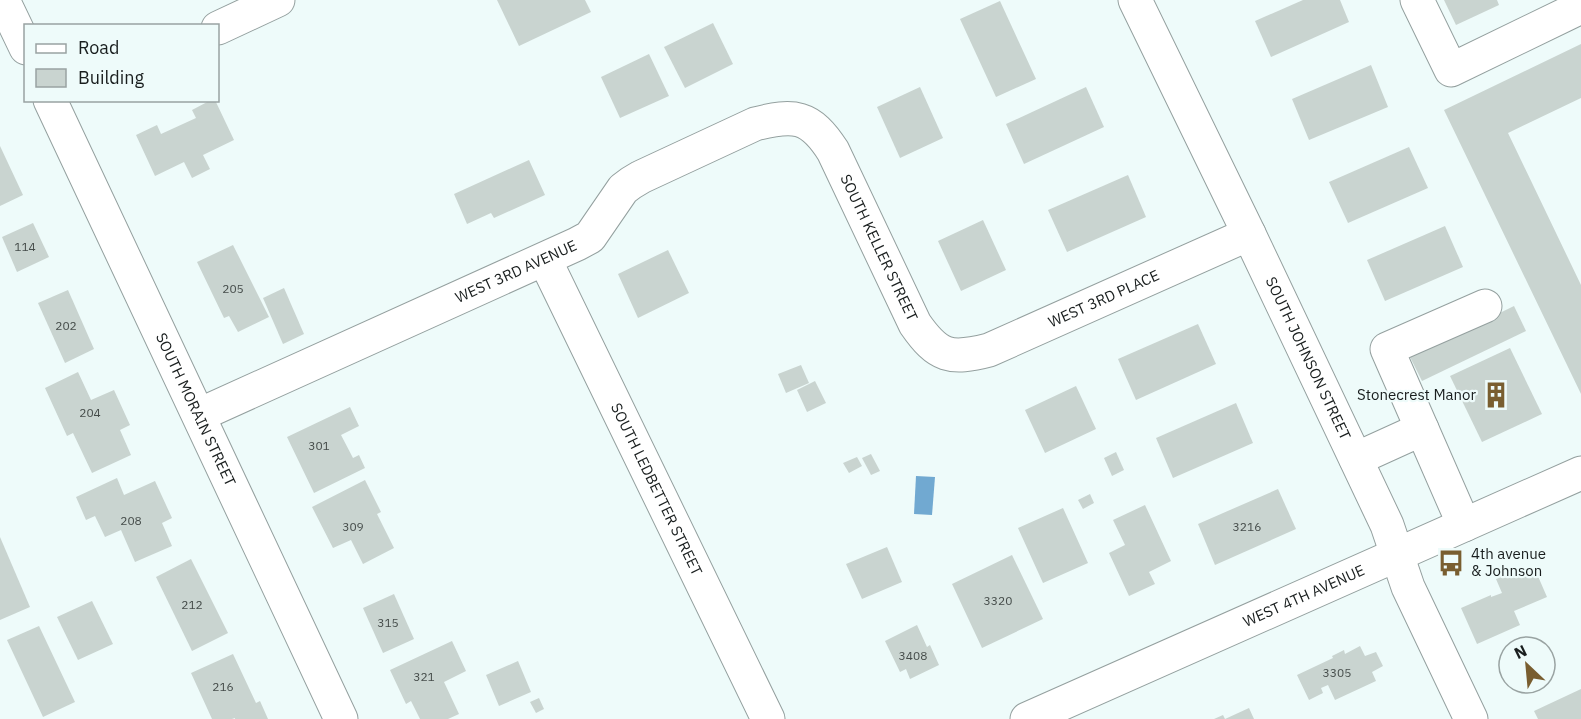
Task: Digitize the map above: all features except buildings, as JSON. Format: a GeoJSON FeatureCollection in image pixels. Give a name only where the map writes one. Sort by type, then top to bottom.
{"type":"FeatureCollection","features":[{"type":"Feature","properties":{"kind":"street"},"geometry":{"type":"LineString","coordinates":[[3,0],[24,44]]}},
{"type":"Feature","properties":{"kind":"street"},"geometry":{"type":"LineString","coordinates":[[219,28],[278,0]]}},
{"type":"Feature","properties":{"kind":"street","name":"SOUTH JOHNSON STREET"},"geometry":{"type":"LineString","coordinates":[[1135,0],[1388,525],[1408,587],[1471,719]]}},
{"type":"Feature","properties":{"kind":"street"},"geometry":{"type":"LineString","coordinates":[[1417,0],[1451,70],[1581,7]]}},
{"type":"Feature","properties":{"kind":"street","name":"SOUTH MORAIN STREET"},"geometry":{"type":"LineString","coordinates":[[54,102],[341,719]]}},
{"type":"Feature","properties":{"kind":"street","name":"WEST 3RD AVENUE"},"geometry":{"type":"LineString","coordinates":[[199,415],[545,260],[590,237],[623,189],[640,177],[755,124],[788,118],[813,126]]}},
{"type":"Feature","properties":{"kind":"street","name":"SOUTH KELLER STREET"},"geometry":{"type":"LineString","coordinates":[[813,126],[833,151],[915,324],[927,341],[940,352],[956,356]]}},
{"type":"Feature","properties":{"kind":"street","name":"WEST 3RD PLACE"},"geometry":{"type":"LineString","coordinates":[[956,356],[972,355],[1000,346],[1249,234]]}},
{"type":"Feature","properties":{"kind":"street","name":"SOUTH LEDBETTER STREET"},"geometry":{"type":"LineString","coordinates":[[545,260],[768,719]]}},
{"type":"Feature","properties":{"kind":"street"},"geometry":{"type":"LineString","coordinates":[[1464,525],[1387,349],[1485,306]]}},
{"type":"Feature","properties":{"kind":"street"},"geometry":{"type":"LineString","coordinates":[[1356,459],[1422,429]]}},
{"type":"Feature","properties":{"kind":"street","name":"WEST 4TH AVENUE"},"geometry":{"type":"LineString","coordinates":[[1027,719],[1581,473]]}},
{"type":"Feature","properties":{"kind":"water"},"geometry":{"type":"Polygon","coordinates":[[[916,476],[935,477],[932,515],[914,514],[916,476]]]}},
{"type":"Feature","properties":{"kind":"place","name":"Stonecrest Manor"},"geometry":{"type":"Point","coordinates":[1496,395]}},
{"type":"Feature","properties":{"kind":"place","name":"4th avenue & Johnson"},"geometry":{"type":"Point","coordinates":[1451,563]}}]}
